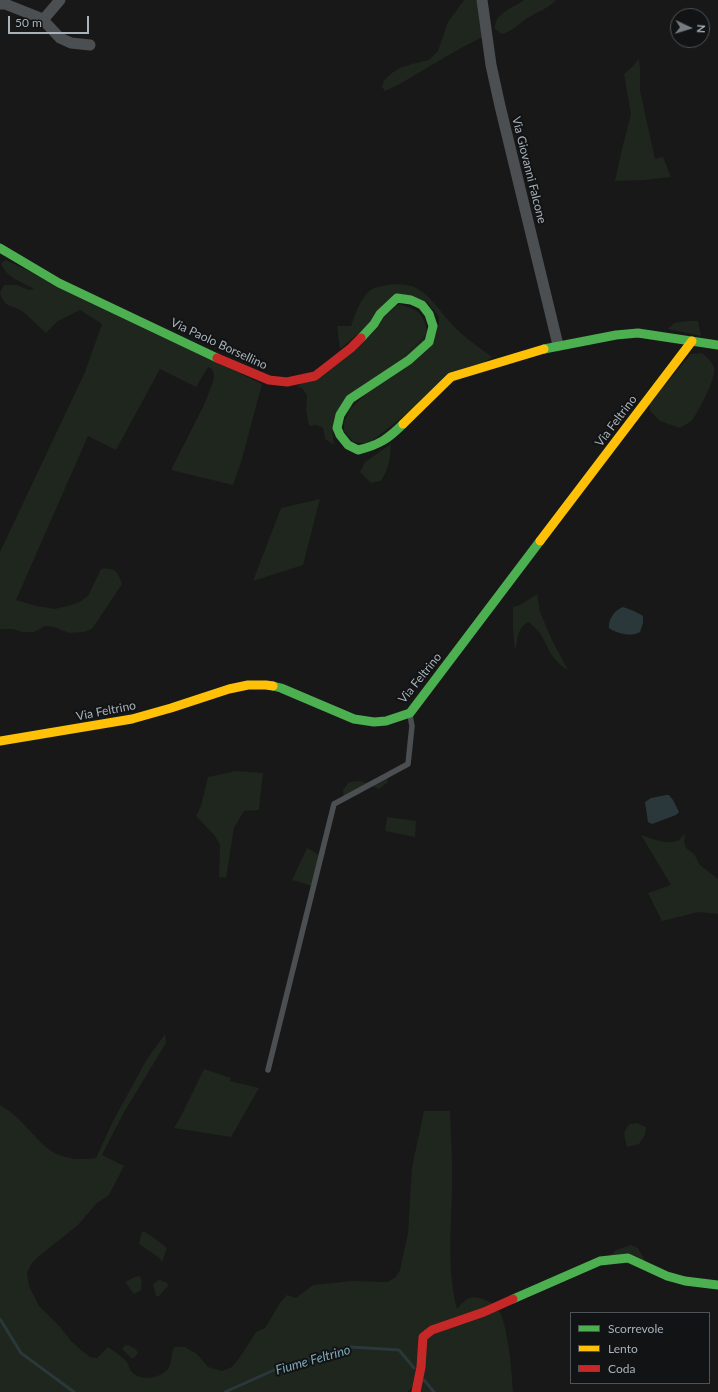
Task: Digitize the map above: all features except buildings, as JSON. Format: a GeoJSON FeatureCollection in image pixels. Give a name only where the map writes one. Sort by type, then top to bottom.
{"type":"FeatureCollection","features":[{"type":"Feature","properties":{"kind":"street"},"geometry":{"type":"LineString","coordinates":[[43,20],[60,0]]}},
{"type":"Feature","properties":{"kind":"street","name":"Via Giovanni Falcone"},"geometry":{"type":"LineString","coordinates":[[482,0],[491,65],[500,106],[558,345]]}},
{"type":"Feature","properties":{"kind":"street"},"geometry":{"type":"LineString","coordinates":[[0,4],[5,4],[38,16],[60,38],[71,42],[90,45]]}},
{"type":"Feature","properties":{"kind":"street","name":"Via Paolo Borsellino"},"geometry":{"type":"LineString","coordinates":[[0,248],[20,262],[59,283],[227,363],[268,380],[287,382],[315,376],[351,348],[374,324],[380,314],[397,298],[411,300],[422,305],[433,326],[429,342],[409,360],[350,399],[340,415],[337,428],[340,435],[348,445],[358,450],[374,446],[393,434],[451,377],[526,353],[558,345],[616,335],[638,334],[664,336],[718,345]]}},
{"type":"Feature","properties":{"kind":"street","name":"Via Feltrino"},"geometry":{"type":"LineString","coordinates":[[0,741],[51,734],[132,719],[229,689],[248,685],[266,685],[281,688],[354,719],[374,722],[386,721],[410,713],[692,341]]}},
{"type":"Feature","properties":{"kind":"street"},"geometry":{"type":"LineString","coordinates":[[417,1388],[424,1337],[432,1330],[484,1312],[600,1261],[628,1258],[667,1276],[685,1281],[718,1284]]}},
{"type":"Feature","properties":{"kind":"lane"},"geometry":{"type":"LineString","coordinates":[[268,1070],[334,804],[408,764],[412,726],[410,713]]}},
{"type":"Feature","properties":{"kind":"shaded area"},"geometry":{"type":"Polygon","coordinates":[[[464,0],[479,0],[486,35],[385,91],[382,87],[384,80],[392,73],[400,68],[429,60],[438,51],[448,22],[464,0]]]}},
{"type":"Feature","properties":{"kind":"shaded area"},"geometry":{"type":"Polygon","coordinates":[[[524,0],[556,0],[547,8],[529,17],[510,31],[502,34],[495,29],[496,23],[501,15],[524,0]]]}},
{"type":"Feature","properties":{"kind":"shaded area"},"geometry":{"type":"Polygon","coordinates":[[[639,59],[640,91],[655,159],[663,157],[671,177],[615,181],[631,114],[624,74],[639,59]]]}},
{"type":"Feature","properties":{"kind":"shaded area"},"geometry":{"type":"Polygon","coordinates":[[[6,260],[262,384],[242,459],[233,485],[171,470],[204,405],[213,382],[214,376],[212,369],[208,367],[196,387],[160,369],[116,450],[88,436],[16,600],[55,609],[78,603],[88,596],[101,569],[113,570],[119,576],[122,584],[92,629],[84,632],[69,633],[54,627],[45,626],[34,632],[0,629],[0,552],[85,372],[102,324],[80,310],[58,321],[46,333],[22,311],[4,302],[0,293],[4,285],[17,285],[29,290],[34,289],[14,279],[6,272],[1,263],[6,260]]]}},
{"type":"Feature","properties":{"kind":"shaded area"},"geometry":{"type":"Polygon","coordinates":[[[393,284],[412,286],[420,290],[459,331],[492,357],[409,412],[368,444],[353,442],[344,431],[344,422],[353,404],[439,324],[439,317],[427,302],[405,295],[340,349],[337,326],[351,326],[366,294],[376,287],[393,284]]]}},
{"type":"Feature","properties":{"kind":"shaded area"},"geometry":{"type":"Polygon","coordinates":[[[399,304],[413,309],[420,314],[425,324],[427,334],[332,427],[334,445],[325,439],[323,428],[316,425],[309,426],[306,410],[307,395],[302,388],[297,387],[399,304]]]}},
{"type":"Feature","properties":{"kind":"shaded area"},"geometry":{"type":"Polygon","coordinates":[[[698,321],[701,336],[668,329],[674,323],[698,321]]]}},
{"type":"Feature","properties":{"kind":"shaded area"},"geometry":{"type":"Polygon","coordinates":[[[702,353],[712,363],[714,372],[707,393],[696,415],[690,422],[680,428],[660,421],[650,411],[650,403],[691,354],[702,353]]]}},
{"type":"Feature","properties":{"kind":"shaded area"},"geometry":{"type":"Polygon","coordinates":[[[391,444],[389,464],[384,476],[381,481],[371,483],[360,472],[365,462],[391,444]]]}},
{"type":"Feature","properties":{"kind":"shaded area"},"geometry":{"type":"Polygon","coordinates":[[[320,499],[303,565],[253,581],[281,508],[320,499]]]}},
{"type":"Feature","properties":{"kind":"shaded area"},"geometry":{"type":"Polygon","coordinates":[[[537,594],[540,612],[552,640],[568,670],[557,662],[540,633],[529,622],[520,630],[515,651],[513,607],[520,605],[537,594]]]}},
{"type":"Feature","properties":{"kind":"shaded area"},"geometry":{"type":"Polygon","coordinates":[[[623,607],[643,616],[643,623],[640,632],[636,634],[624,634],[609,628],[613,615],[617,610],[623,607]]]}},
{"type":"Feature","properties":{"kind":"shaded area"},"geometry":{"type":"Polygon","coordinates":[[[236,771],[263,773],[259,810],[244,811],[234,828],[226,878],[219,877],[220,845],[215,836],[196,816],[201,806],[208,777],[236,771]]]}},
{"type":"Feature","properties":{"kind":"shaded area"},"geometry":{"type":"Polygon","coordinates":[[[389,773],[387,783],[379,789],[372,786],[356,796],[344,797],[343,790],[349,782],[360,781],[366,783],[389,773]]]}},
{"type":"Feature","properties":{"kind":"shaded area"},"geometry":{"type":"Polygon","coordinates":[[[669,795],[673,800],[679,812],[676,815],[652,824],[648,822],[645,802],[651,798],[669,795]]]}},
{"type":"Feature","properties":{"kind":"shaded area"},"geometry":{"type":"Polygon","coordinates":[[[387,817],[416,821],[415,837],[385,831],[387,817]]]}},
{"type":"Feature","properties":{"kind":"shaded area"},"geometry":{"type":"Polygon","coordinates":[[[685,833],[684,841],[686,848],[694,854],[700,865],[718,879],[718,914],[698,912],[662,921],[648,893],[671,885],[641,835],[660,841],[675,842],[685,833]]]}},
{"type":"Feature","properties":{"kind":"shaded area"},"geometry":{"type":"Polygon","coordinates":[[[307,848],[320,855],[312,886],[292,880],[307,848]]]}},
{"type":"Feature","properties":{"kind":"shaded area"},"geometry":{"type":"Polygon","coordinates":[[[165,1034],[166,1043],[123,1114],[102,1155],[124,1166],[109,1195],[97,1203],[78,1225],[38,1257],[31,1264],[27,1273],[29,1286],[39,1306],[61,1328],[71,1341],[90,1357],[97,1358],[108,1347],[126,1361],[135,1375],[144,1378],[159,1375],[169,1368],[174,1347],[185,1347],[197,1354],[208,1367],[222,1371],[232,1367],[256,1332],[265,1328],[280,1303],[287,1295],[296,1298],[313,1285],[352,1281],[387,1282],[396,1277],[400,1270],[408,1233],[412,1167],[424,1111],[450,1111],[452,1170],[451,1265],[457,1309],[465,1301],[474,1297],[489,1302],[498,1309],[507,1337],[513,1392],[422,1392],[412,1388],[407,1392],[0,1392],[0,1105],[13,1114],[41,1143],[51,1151],[62,1156],[77,1159],[96,1158],[113,1121],[147,1059],[165,1034]]]}},
{"type":"Feature","properties":{"kind":"shaded area"},"geometry":{"type":"Polygon","coordinates":[[[204,1069],[231,1078],[230,1081],[259,1088],[231,1137],[174,1128],[204,1069]]]}},
{"type":"Feature","properties":{"kind":"shaded area"},"geometry":{"type":"Polygon","coordinates":[[[637,1123],[646,1127],[645,1135],[639,1144],[627,1147],[624,1135],[625,1130],[630,1124],[637,1123]]]}},
{"type":"Feature","properties":{"kind":"shaded area"},"geometry":{"type":"Polygon","coordinates":[[[143,1231],[167,1248],[162,1262],[158,1257],[139,1244],[143,1231]]]}},
{"type":"Feature","properties":{"kind":"shaded area"},"geometry":{"type":"Polygon","coordinates":[[[631,1245],[638,1248],[646,1262],[609,1256],[616,1250],[631,1245]]]}},
{"type":"Feature","properties":{"kind":"shaded area"},"geometry":{"type":"Polygon","coordinates":[[[140,1276],[142,1281],[141,1290],[134,1294],[125,1282],[140,1276]]]}},
{"type":"Feature","properties":{"kind":"shaded area"},"geometry":{"type":"Polygon","coordinates":[[[160,1280],[167,1283],[168,1286],[159,1296],[156,1296],[153,1285],[160,1280]]]}},
{"type":"Feature","properties":{"kind":"shaded area"},"geometry":{"type":"Polygon","coordinates":[[[128,1345],[135,1349],[138,1353],[134,1358],[131,1358],[122,1349],[124,1346],[128,1345]]]}},
{"type":"Feature","properties":{"kind":"waterway","name":"Fiume Feltrino"},"geometry":{"type":"LineString","coordinates":[[0,1319],[21,1353],[74,1392]]}},
{"type":"Feature","properties":{"kind":"waterway","name":"Fiume Feltrino"},"geometry":{"type":"LineString","coordinates":[[225,1392],[274,1370],[351,1347],[399,1350],[414,1368]]}},
{"type":"Feature","properties":{"kind":"waterway","name":"Fiume Feltrino"},"geometry":{"type":"LineString","coordinates":[[424,1380],[434,1392]]}},
{"type":"Feature","properties":{"kind":"traffic: fast"},"geometry":{"type":"LineString","coordinates":[[0,248],[59,283],[217,358]]}},
{"type":"Feature","properties":{"kind":"traffic: fast"},"geometry":{"type":"LineString","coordinates":[[361,338],[374,324],[380,314],[397,298],[411,300],[422,305],[429,314],[433,326],[429,342],[409,360],[350,399],[340,415],[337,428],[340,435],[348,445],[358,450],[383,441],[403,424]]}},
{"type":"Feature","properties":{"kind":"traffic: fast"},"geometry":{"type":"LineString","coordinates":[[544,349],[616,335],[638,333],[718,345]]}},
{"type":"Feature","properties":{"kind":"traffic: fast"},"geometry":{"type":"LineString","coordinates":[[273,686],[354,719],[374,722],[386,721],[410,713],[540,541]]}},
{"type":"Feature","properties":{"kind":"traffic: fast"},"geometry":{"type":"LineString","coordinates":[[513,1299],[600,1261],[628,1258],[667,1276],[685,1281],[718,1285]]}},
{"type":"Feature","properties":{"kind":"traffic: slow"},"geometry":{"type":"LineString","coordinates":[[540,541],[692,341]]}},
{"type":"Feature","properties":{"kind":"traffic: slow"},"geometry":{"type":"LineString","coordinates":[[403,424],[451,377],[544,349]]}},
{"type":"Feature","properties":{"kind":"traffic: slow"},"geometry":{"type":"LineString","coordinates":[[0,741],[132,719],[229,689],[248,685],[273,686]]}},
{"type":"Feature","properties":{"kind":"traffic: jam"},"geometry":{"type":"LineString","coordinates":[[217,358],[269,380],[287,382],[315,376],[351,348],[361,338]]}},
{"type":"Feature","properties":{"kind":"traffic: jam"},"geometry":{"type":"LineString","coordinates":[[416,1392],[421,1367],[423,1337],[432,1330],[484,1312],[513,1299]]}}]}
